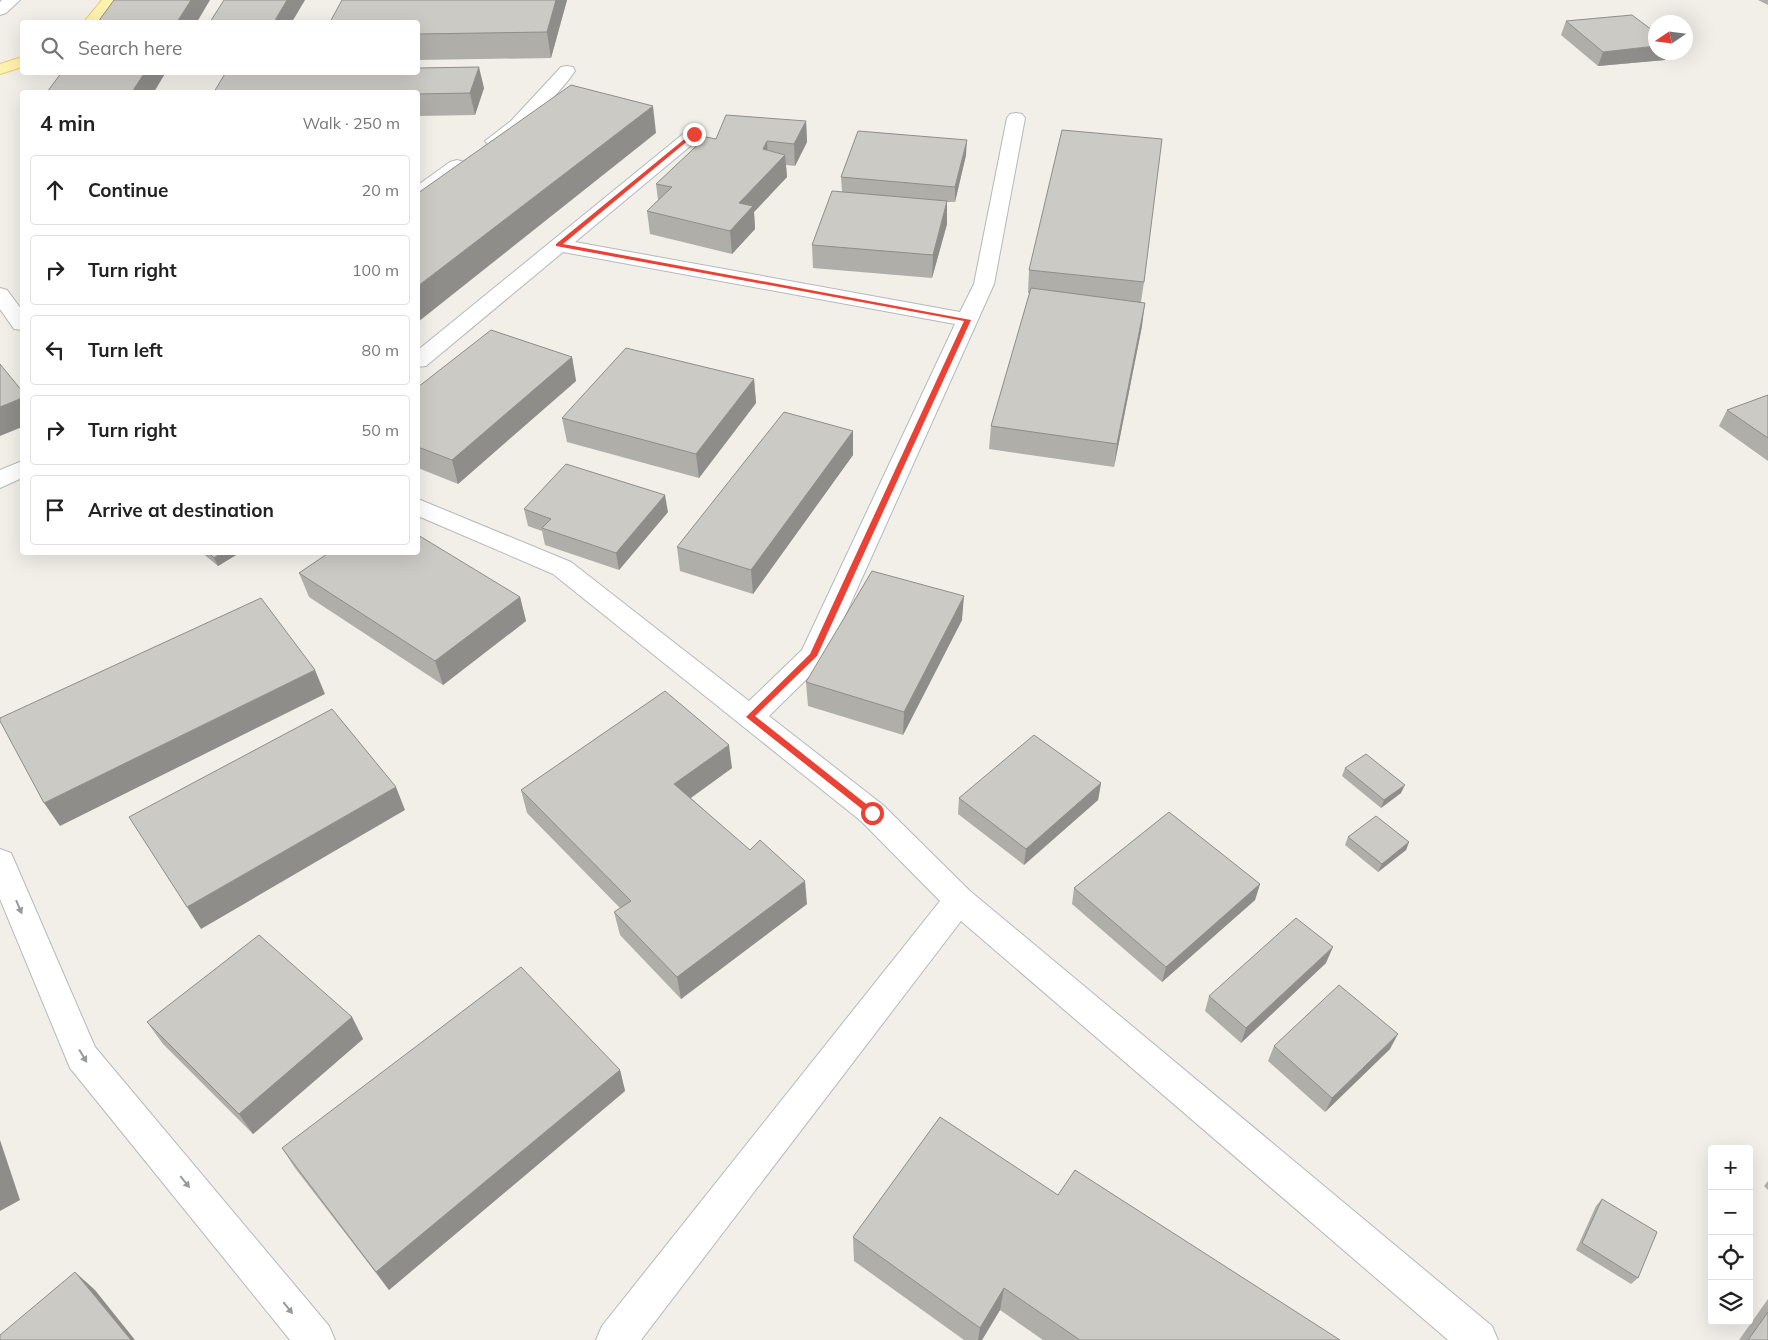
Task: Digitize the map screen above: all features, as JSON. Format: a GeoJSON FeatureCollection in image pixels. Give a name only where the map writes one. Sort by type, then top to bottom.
{"type":"FeatureCollection","features":[{"type":"Feature","properties":{"kind":"main road"},"geometry":{"type":"LineString","coordinates":[[94,20],[110,0]]}},
{"type":"Feature","properties":{"kind":"main road"},"geometry":{"type":"LineString","coordinates":[[0,69],[20,63]]}},
{"type":"Feature","properties":{"kind":"street"},"geometry":{"type":"LineString","coordinates":[[0,10],[12,0]]}},
{"type":"Feature","properties":{"kind":"street"},"geometry":{"type":"LineString","coordinates":[[420,192],[518,125],[567,71]]}},
{"type":"Feature","properties":{"kind":"street"},"geometry":{"type":"LineString","coordinates":[[750,717],[813,656],[984,284],[1016,118]]}},
{"type":"Feature","properties":{"kind":"street"},"geometry":{"type":"LineString","coordinates":[[420,358],[694,134]]}},
{"type":"Feature","properties":{"kind":"street"},"geometry":{"type":"LineString","coordinates":[[558,245],[968,320]]}},
{"type":"Feature","properties":{"kind":"street"},"geometry":{"type":"LineString","coordinates":[[0,294],[20,321]]}},
{"type":"Feature","properties":{"kind":"street"},"geometry":{"type":"LineString","coordinates":[[0,480],[20,470]]}},
{"type":"Feature","properties":{"kind":"street"},"geometry":{"type":"LineString","coordinates":[[420,508],[562,568],[872,813],[959,900],[1478,1340]]}},
{"type":"Feature","properties":{"kind":"street"},"geometry":{"type":"LineString","coordinates":[[0,862],[82,1057],[315,1340]]}},
{"type":"Feature","properties":{"kind":"street"},"geometry":{"type":"LineString","coordinates":[[616,1340],[959,900]]}},
{"type":"Feature","properties":{"kind":"building"},"geometry":{"type":"Polygon","coordinates":[[[114,0],[191,0],[178,20],[99,20],[114,0]]]}},
{"type":"Feature","properties":{"kind":"building"},"geometry":{"type":"Polygon","coordinates":[[[224,0],[287,0],[275,20],[211,20],[224,0]]]}},
{"type":"Feature","properties":{"kind":"building"},"geometry":{"type":"Polygon","coordinates":[[[342,0],[556,0],[547,32],[420,34],[420,20],[331,20],[342,0]]]}},
{"type":"Feature","properties":{"kind":"building"},"geometry":{"type":"Polygon","coordinates":[[[1632,15],[1648,27],[1648,47],[1603,52],[1566,21],[1632,15]]]}},
{"type":"Feature","properties":{"kind":"building"},"geometry":{"type":"Polygon","coordinates":[[[479,67],[470,93],[420,94],[420,90],[215,90],[224,75],[420,75],[420,68],[479,67]]]}},
{"type":"Feature","properties":{"kind":"building"},"geometry":{"type":"Polygon","coordinates":[[[60,75],[143,75],[133,90],[48,90],[60,75]]]}},
{"type":"Feature","properties":{"kind":"building"},"geometry":{"type":"Polygon","coordinates":[[[571,85],[653,106],[420,284],[420,192],[571,85]]]}},
{"type":"Feature","properties":{"kind":"building"},"geometry":{"type":"Polygon","coordinates":[[[726,115],[806,121],[794,144],[767,141],[763,149],[785,155],[739,203],[753,206],[730,231],[647,211],[672,187],[656,184],[706,137],[716,139],[726,115]]]}},
{"type":"Feature","properties":{"kind":"building"},"geometry":{"type":"Polygon","coordinates":[[[1062,130],[1162,139],[1144,282],[1029,270],[1062,130]]]}},
{"type":"Feature","properties":{"kind":"building"},"geometry":{"type":"Polygon","coordinates":[[[858,131],[967,140],[955,187],[841,177],[858,131]]]}},
{"type":"Feature","properties":{"kind":"building"},"geometry":{"type":"Polygon","coordinates":[[[832,191],[947,201],[933,255],[812,245],[832,191]]]}},
{"type":"Feature","properties":{"kind":"building"},"geometry":{"type":"Polygon","coordinates":[[[1031,288],[1145,303],[1117,444],[991,426],[1031,288]]]}},
{"type":"Feature","properties":{"kind":"building"},"geometry":{"type":"Polygon","coordinates":[[[491,330],[572,357],[452,460],[420,448],[420,385],[491,330]]]}},
{"type":"Feature","properties":{"kind":"building"},"geometry":{"type":"Polygon","coordinates":[[[626,348],[754,379],[696,454],[562,418],[626,348]]]}},
{"type":"Feature","properties":{"kind":"building"},"geometry":{"type":"Polygon","coordinates":[[[0,364],[20,389],[20,399],[0,407],[0,364]]]}},
{"type":"Feature","properties":{"kind":"building"},"geometry":{"type":"Polygon","coordinates":[[[1768,395],[1768,438],[1727,410],[1768,395]]]}},
{"type":"Feature","properties":{"kind":"building"},"geometry":{"type":"Polygon","coordinates":[[[784,412],[853,431],[751,570],[677,547],[784,412]]]}},
{"type":"Feature","properties":{"kind":"building"},"geometry":{"type":"Polygon","coordinates":[[[566,464],[665,495],[616,553],[542,528],[551,519],[524,509],[566,464]]]}},
{"type":"Feature","properties":{"kind":"building"},"geometry":{"type":"Polygon","coordinates":[[[420,536],[520,597],[435,661],[299,573],[326,555],[420,555],[420,536]]]}},
{"type":"Feature","properties":{"kind":"building"},"geometry":{"type":"Polygon","coordinates":[[[872,571],[964,596],[904,712],[806,682],[872,571]]]}},
{"type":"Feature","properties":{"kind":"building"},"geometry":{"type":"Polygon","coordinates":[[[261,598],[315,670],[44,803],[0,718],[261,598]]]}},
{"type":"Feature","properties":{"kind":"building"},"geometry":{"type":"Polygon","coordinates":[[[665,691],[729,745],[674,784],[750,850],[760,840],[805,881],[677,977],[614,912],[631,901],[521,790],[665,691]]]}},
{"type":"Feature","properties":{"kind":"building"},"geometry":{"type":"Polygon","coordinates":[[[332,709],[396,787],[187,907],[129,817],[332,709]]]}},
{"type":"Feature","properties":{"kind":"building"},"geometry":{"type":"Polygon","coordinates":[[[1034,735],[1101,783],[1026,849],[959,798],[1034,735]]]}},
{"type":"Feature","properties":{"kind":"building"},"geometry":{"type":"Polygon","coordinates":[[[1366,754],[1405,785],[1384,800],[1345,768],[1366,754]]]}},
{"type":"Feature","properties":{"kind":"building"},"geometry":{"type":"Polygon","coordinates":[[[1169,812],[1260,884],[1166,967],[1074,888],[1169,812]]]}},
{"type":"Feature","properties":{"kind":"building"},"geometry":{"type":"Polygon","coordinates":[[[1376,816],[1409,842],[1382,864],[1348,837],[1376,816]]]}},
{"type":"Feature","properties":{"kind":"building"},"geometry":{"type":"Polygon","coordinates":[[[1296,918],[1333,947],[1246,1028],[1209,996],[1296,918]]]}},
{"type":"Feature","properties":{"kind":"building"},"geometry":{"type":"Polygon","coordinates":[[[259,935],[352,1017],[239,1114],[147,1022],[259,935]]]}},
{"type":"Feature","properties":{"kind":"building"},"geometry":{"type":"Polygon","coordinates":[[[521,967],[620,1070],[376,1272],[282,1148],[521,967]]]}},
{"type":"Feature","properties":{"kind":"building"},"geometry":{"type":"Polygon","coordinates":[[[1339,985],[1398,1034],[1332,1098],[1274,1046],[1339,985]]]}},
{"type":"Feature","properties":{"kind":"building"},"geometry":{"type":"Polygon","coordinates":[[[940,1117],[1058,1195],[1075,1170],[1340,1340],[1080,1340],[1004,1288],[980,1328],[853,1237],[940,1117]]]}},
{"type":"Feature","properties":{"kind":"building"},"geometry":{"type":"Polygon","coordinates":[[[1602,1199],[1657,1232],[1638,1278],[1582,1243],[1602,1199]]]}},
{"type":"Feature","properties":{"kind":"building"},"geometry":{"type":"Polygon","coordinates":[[[75,1272],[131,1340],[0,1340],[0,1335],[75,1272]]]}},
{"type":"Feature","properties":{"kind":"building"},"geometry":{"type":"Polygon","coordinates":[[[1768,1312],[1768,1340],[1748,1340],[1768,1312]]]}},
{"type":"Feature","properties":{"kind":"route"},"geometry":{"type":"LineString","coordinates":[[694,134],[558,245],[968,320],[813,656],[750,717],[872,813]]}}]}
